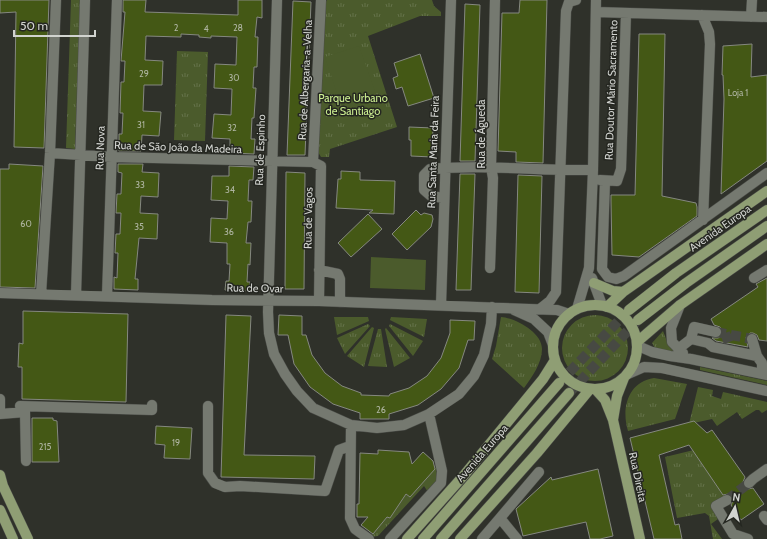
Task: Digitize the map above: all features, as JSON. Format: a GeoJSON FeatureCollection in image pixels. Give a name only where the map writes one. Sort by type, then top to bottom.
{"type":"FeatureCollection","features":[{"type":"Feature","properties":{"kind":"main road"},"geometry":{"type":"LineString","coordinates":[[605,306],[767,191]]}},
{"type":"Feature","properties":{"kind":"main road","name":"Avenida Europa"},"geometry":{"type":"LineString","coordinates":[[630,310],[676,273],[767,210]]}},
{"type":"Feature","properties":{"kind":"main road"},"geometry":{"type":"LineString","coordinates":[[638,320],[686,283],[767,226]]}},
{"type":"Feature","properties":{"kind":"main road"},"geometry":{"type":"LineString","coordinates":[[637,344],[680,305],[767,244]]}},
{"type":"Feature","properties":{"kind":"main road"},"geometry":{"type":"LineString","coordinates":[[594,283],[613,291],[623,292]]}},
{"type":"Feature","properties":{"kind":"main road"},"geometry":{"type":"LineString","coordinates":[[613,420],[617,396],[626,376],[634,365],[637,356],[637,344],[634,330],[627,320],[618,312],[605,306],[589,305],[573,312],[560,323],[555,333],[553,345],[555,360],[560,371],[568,380],[578,386],[593,389],[606,388],[616,384],[626,376]]}},
{"type":"Feature","properties":{"kind":"main road"},"geometry":{"type":"LineString","coordinates":[[407,539],[465,474],[543,379],[555,360]]}},
{"type":"Feature","properties":{"kind":"main road","name":"Avenida Europa"},"geometry":{"type":"LineString","coordinates":[[423,539],[559,383]]}},
{"type":"Feature","properties":{"kind":"main road"},"geometry":{"type":"LineString","coordinates":[[593,389],[605,400],[613,420]]}},
{"type":"Feature","properties":{"kind":"main road"},"geometry":{"type":"LineString","coordinates":[[460,539],[593,389]]}},
{"type":"Feature","properties":{"kind":"main road"},"geometry":{"type":"LineString","coordinates":[[441,539],[569,393]]}},
{"type":"Feature","properties":{"kind":"main road","name":"Rua Direita"},"geometry":{"type":"LineString","coordinates":[[613,420],[640,539]]}},
{"type":"Feature","properties":{"kind":"main road"},"geometry":{"type":"LineString","coordinates":[[0,475],[6,493],[28,539]]}},
{"type":"Feature","properties":{"kind":"main road"},"geometry":{"type":"LineString","coordinates":[[0,510],[13,539]]}},
{"type":"Feature","properties":{"kind":"street"},"geometry":{"type":"LineString","coordinates":[[41,294],[50,153],[56,0]]}},
{"type":"Feature","properties":{"kind":"street","name":"Rua Nova"},"geometry":{"type":"LineString","coordinates":[[76,295],[85,0]]}},
{"type":"Feature","properties":{"kind":"street","name":"Rua Nova"},"geometry":{"type":"LineString","coordinates":[[107,296],[117,0]]}},
{"type":"Feature","properties":{"kind":"street","name":"Rua de Espinho"},"geometry":{"type":"LineString","coordinates":[[277,0],[268,300],[269,333],[274,354],[285,374],[297,391],[313,408],[351,425],[377,428],[404,425],[429,414],[459,394],[474,376],[484,355],[491,324],[492,307]]}},
{"type":"Feature","properties":{"kind":"street","name":"Rua de Albergaria-a-Velha"},"geometry":{"type":"LineString","coordinates":[[317,164],[321,0]]}},
{"type":"Feature","properties":{"kind":"street","name":"Rua Santa Maria da Feira"},"geometry":{"type":"LineString","coordinates":[[441,305],[450,0]]}},
{"type":"Feature","properties":{"kind":"street","name":"Rua de Águeda"},"geometry":{"type":"LineString","coordinates":[[490,268],[493,178],[495,0]]}},
{"type":"Feature","properties":{"kind":"street"},"geometry":{"type":"LineString","coordinates":[[540,309],[550,301],[556,292],[566,11],[569,2],[576,0]]}},
{"type":"Feature","properties":{"kind":"street","name":"Rua Doutor Mário Sacramento"},"geometry":{"type":"LineString","coordinates":[[573,312],[589,268],[593,175],[596,12],[596,0],[590,0]]}},
{"type":"Feature","properties":{"kind":"street"},"geometry":{"type":"LineString","coordinates":[[751,17],[752,0]]}},
{"type":"Feature","properties":{"kind":"street"},"geometry":{"type":"LineString","coordinates":[[596,12],[767,17]]}},
{"type":"Feature","properties":{"kind":"street","name":"Rua Doutor Mário Sacramento"},"geometry":{"type":"LineString","coordinates":[[560,169],[593,175],[605,181],[617,181],[621,169],[626,13]]}},
{"type":"Feature","properties":{"kind":"street"},"geometry":{"type":"LineString","coordinates":[[702,15],[709,32],[710,44],[703,220]]}},
{"type":"Feature","properties":{"kind":"street","name":"Rua de São João da Madeira"},"geometry":{"type":"LineString","coordinates":[[50,153],[112,157],[271,161],[317,164]]}},
{"type":"Feature","properties":{"kind":"street","name":"Rua de Vagos"},"geometry":{"type":"LineString","coordinates":[[317,164],[319,301]]}},
{"type":"Feature","properties":{"kind":"street"},"geometry":{"type":"LineString","coordinates":[[444,198],[431,196],[424,190],[424,175],[430,169],[492,167],[560,169]]}},
{"type":"Feature","properties":{"kind":"street"},"geometry":{"type":"LineString","coordinates":[[605,181],[602,269],[608,277],[616,279],[624,276],[767,173]]}},
{"type":"Feature","properties":{"kind":"street","name":"Rua Doutor Mário Sacramento"},"geometry":{"type":"LineString","coordinates":[[589,268],[594,283],[605,306]]}},
{"type":"Feature","properties":{"kind":"street"},"geometry":{"type":"LineString","coordinates":[[319,270],[338,274],[340,279],[340,302]]}},
{"type":"Feature","properties":{"kind":"street"},"geometry":{"type":"LineString","coordinates":[[754,278],[767,270]]}},
{"type":"Feature","properties":{"kind":"street","name":"Rua de Ovar"},"geometry":{"type":"LineString","coordinates":[[0,293],[441,305],[540,309],[573,312]]}},
{"type":"Feature","properties":{"kind":"street"},"geometry":{"type":"LineString","coordinates":[[680,305],[671,328],[672,342],[678,349],[691,359]]}},
{"type":"Feature","properties":{"kind":"street","name":"Rua de Ovar"},"geometry":{"type":"LineString","coordinates":[[510,308],[534,319],[548,332],[553,345]]}},
{"type":"Feature","properties":{"kind":"street"},"geometry":{"type":"LineString","coordinates":[[691,339],[694,327],[713,335]]}},
{"type":"Feature","properties":{"kind":"street"},"geometry":{"type":"LineString","coordinates":[[678,349],[691,339],[713,335]]}},
{"type":"Feature","properties":{"kind":"street"},"geometry":{"type":"LineString","coordinates":[[713,335],[713,347],[757,356]]}},
{"type":"Feature","properties":{"kind":"street"},"geometry":{"type":"LineString","coordinates":[[637,344],[652,352],[664,355],[682,359],[691,359],[764,375],[762,363],[757,356],[752,339]]}},
{"type":"Feature","properties":{"kind":"street"},"geometry":{"type":"LineString","coordinates":[[626,376],[644,367],[662,368],[767,391]]}},
{"type":"Feature","properties":{"kind":"street"},"geometry":{"type":"LineString","coordinates":[[0,399],[0,409]]}},
{"type":"Feature","properties":{"kind":"street"},"geometry":{"type":"LineString","coordinates":[[20,406],[152,410],[152,405]]}},
{"type":"Feature","properties":{"kind":"street"},"geometry":{"type":"LineString","coordinates":[[208,406],[208,473],[216,483],[225,487],[240,486],[325,490],[339,450],[350,446]]}},
{"type":"Feature","properties":{"kind":"street"},"geometry":{"type":"LineString","coordinates":[[0,414],[25,412],[26,461]]}},
{"type":"Feature","properties":{"kind":"street"},"geometry":{"type":"LineString","coordinates":[[390,539],[441,483],[442,471],[429,414]]}},
{"type":"Feature","properties":{"kind":"street"},"geometry":{"type":"LineString","coordinates":[[351,425],[350,518],[355,529],[369,539]]}},
{"type":"Feature","properties":{"kind":"street"},"geometry":{"type":"LineString","coordinates":[[749,483],[767,468]]}},
{"type":"Feature","properties":{"kind":"street"},"geometry":{"type":"LineString","coordinates":[[482,539],[539,472]]}},
{"type":"Feature","properties":{"kind":"street"},"geometry":{"type":"LineString","coordinates":[[727,500],[716,506],[734,534],[748,539]]}},
{"type":"Feature","properties":{"kind":"street"},"geometry":{"type":"LineString","coordinates":[[500,518],[517,539]]}},
{"type":"Feature","properties":{"kind":"green space"},"geometry":{"type":"Polygon","coordinates":[[[71,0],[81,0],[75,149],[66,148],[71,0]]]}},
{"type":"Feature","properties":{"kind":"green space","name":"Parque Urbano de Santiago"},"geometry":{"type":"Polygon","coordinates":[[[327,0],[432,0],[434,6],[441,12],[441,16],[420,16],[368,36],[397,127],[330,149],[329,157],[321,157],[318,152],[322,7],[327,0]]]}},
{"type":"Feature","properties":{"kind":"green space"},"geometry":{"type":"Polygon","coordinates":[[[359,46],[381,108],[346,120],[325,57],[359,46]]]}},
{"type":"Feature","properties":{"kind":"green space"},"geometry":{"type":"Polygon","coordinates":[[[177,51],[208,52],[205,141],[174,140],[177,51]]]}},
{"type":"Feature","properties":{"kind":"green space"},"geometry":{"type":"Polygon","coordinates":[[[371,257],[426,260],[425,290],[370,288],[371,257]]]}},
{"type":"Feature","properties":{"kind":"green space"},"geometry":{"type":"Polygon","coordinates":[[[595,315],[608,318],[618,325],[625,335],[628,348],[625,361],[618,371],[608,378],[595,381],[582,378],[572,371],[565,361],[562,348],[565,335],[572,325],[582,318],[595,315]]]}},
{"type":"Feature","properties":{"kind":"green space"},"geometry":{"type":"Polygon","coordinates":[[[334,317],[368,317],[369,321],[337,335],[334,317]]]}},
{"type":"Feature","properties":{"kind":"green space"},"geometry":{"type":"Polygon","coordinates":[[[391,317],[427,319],[424,337],[390,320],[391,317]]]}},
{"type":"Feature","properties":{"kind":"green space"},"geometry":{"type":"Polygon","coordinates":[[[501,317],[513,320],[527,327],[538,337],[541,343],[542,354],[538,365],[524,388],[492,359],[501,317]]]}},
{"type":"Feature","properties":{"kind":"green space"},"geometry":{"type":"Polygon","coordinates":[[[368,324],[370,326],[345,354],[337,338],[368,324]]]}},
{"type":"Feature","properties":{"kind":"green space"},"geometry":{"type":"Polygon","coordinates":[[[390,324],[423,341],[413,356],[389,326],[390,324]]]}},
{"type":"Feature","properties":{"kind":"green space"},"geometry":{"type":"Polygon","coordinates":[[[372,327],[374,328],[364,367],[347,356],[372,327]]]}},
{"type":"Feature","properties":{"kind":"green space"},"geometry":{"type":"Polygon","coordinates":[[[386,328],[410,358],[394,367],[385,329],[386,328]]]}},
{"type":"Feature","properties":{"kind":"green space"},"geometry":{"type":"Polygon","coordinates":[[[378,329],[381,329],[387,367],[368,366],[378,329]]]}},
{"type":"Feature","properties":{"kind":"green space"},"geometry":{"type":"Polygon","coordinates":[[[663,331],[668,344],[680,355],[655,348],[652,343],[663,331]]]}},
{"type":"Feature","properties":{"kind":"green space"},"geometry":{"type":"Polygon","coordinates":[[[700,367],[767,381],[767,385],[700,370],[700,367]]]}},
{"type":"Feature","properties":{"kind":"green space"},"geometry":{"type":"Polygon","coordinates":[[[654,378],[687,384],[675,419],[628,431],[625,414],[629,397],[638,385],[645,380],[654,378]]]}},
{"type":"Feature","properties":{"kind":"green space"},"geometry":{"type":"Polygon","coordinates":[[[698,387],[713,390],[712,396],[721,399],[723,392],[767,402],[767,410],[762,413],[759,410],[756,410],[742,419],[737,412],[717,426],[712,419],[689,424],[698,387]]]}},
{"type":"Feature","properties":{"kind":"green space"},"geometry":{"type":"Polygon","coordinates":[[[698,449],[726,498],[716,500],[712,507],[718,519],[711,524],[722,539],[713,539],[709,516],[705,513],[677,518],[665,457],[698,449]]]}},
{"type":"Feature","properties":{"kind":"green space"},"geometry":{"type":"Polygon","coordinates":[[[436,467],[438,479],[428,492],[424,486],[378,536],[370,537],[387,517],[390,517],[406,494],[410,497],[436,467]]]}},
{"type":"Feature","properties":{"kind":"building"},"geometry":{"type":"Polygon","coordinates":[[[0,0],[49,0],[44,148],[14,147],[16,12],[0,13],[0,0]]]}},
{"type":"Feature","properties":{"kind":"building"},"geometry":{"type":"Polygon","coordinates":[[[123,0],[146,0],[145,12],[238,15],[238,0],[262,0],[262,18],[257,17],[255,37],[258,37],[257,67],[254,67],[253,88],[256,88],[251,139],[255,139],[254,154],[230,153],[230,139],[212,138],[214,114],[231,115],[232,89],[214,88],[215,64],[236,65],[237,37],[211,36],[211,38],[199,37],[199,35],[181,34],[181,37],[146,36],[145,60],[163,61],[162,85],[144,85],[143,111],[161,112],[159,136],[142,135],[141,151],[119,151],[119,134],[122,134],[123,113],[120,113],[121,82],[124,82],[125,61],[121,61],[125,12],[123,12],[123,0]]]}},
{"type":"Feature","properties":{"kind":"building"},"geometry":{"type":"Polygon","coordinates":[[[520,0],[547,0],[543,163],[516,162],[516,152],[498,151],[502,13],[519,13],[520,0]]]}},
{"type":"Feature","properties":{"kind":"building"},"geometry":{"type":"Polygon","coordinates":[[[293,1],[311,2],[305,155],[287,155],[293,1]]]}},
{"type":"Feature","properties":{"kind":"building"},"geometry":{"type":"Polygon","coordinates":[[[465,4],[480,5],[475,161],[460,161],[465,4]]]}},
{"type":"Feature","properties":{"kind":"building"},"geometry":{"type":"Polygon","coordinates":[[[639,34],[665,34],[662,196],[696,203],[697,216],[639,257],[612,255],[611,195],[635,195],[639,34]]]}},
{"type":"Feature","properties":{"kind":"building"},"geometry":{"type":"Polygon","coordinates":[[[752,44],[751,77],[767,75],[767,161],[721,194],[724,99],[722,75],[723,46],[752,44]]]}},
{"type":"Feature","properties":{"kind":"building"},"geometry":{"type":"Polygon","coordinates":[[[420,54],[434,98],[408,106],[402,87],[396,89],[393,78],[398,76],[394,63],[420,54]]]}},
{"type":"Feature","properties":{"kind":"building"},"geometry":{"type":"Polygon","coordinates":[[[409,127],[433,128],[432,157],[411,156],[409,127]]]}},
{"type":"Feature","properties":{"kind":"building"},"geometry":{"type":"Polygon","coordinates":[[[9,164],[43,166],[35,288],[0,287],[0,169],[9,169],[9,164]]]}},
{"type":"Feature","properties":{"kind":"building"},"geometry":{"type":"Polygon","coordinates":[[[118,164],[143,164],[142,172],[159,173],[158,197],[141,196],[140,213],[158,214],[157,239],[139,238],[135,279],[138,279],[138,290],[114,289],[114,277],[117,278],[118,253],[115,253],[116,234],[120,234],[121,213],[116,213],[117,194],[121,194],[122,173],[118,172],[118,164]]]}},
{"type":"Feature","properties":{"kind":"building"},"geometry":{"type":"Polygon","coordinates":[[[229,166],[254,167],[253,180],[249,180],[248,201],[252,201],[251,222],[248,222],[246,243],[251,243],[250,265],[248,264],[247,282],[250,282],[249,291],[225,290],[226,281],[229,281],[230,264],[227,264],[227,243],[210,242],[211,218],[227,219],[228,201],[211,200],[212,176],[229,176],[229,166]]]}},
{"type":"Feature","properties":{"kind":"building"},"geometry":{"type":"Polygon","coordinates":[[[341,171],[360,172],[360,180],[395,181],[394,214],[369,213],[373,210],[336,208],[338,179],[341,179],[341,171]]]}},
{"type":"Feature","properties":{"kind":"building"},"geometry":{"type":"Polygon","coordinates":[[[286,172],[305,173],[304,289],[285,289],[286,172]]]}},
{"type":"Feature","properties":{"kind":"building"},"geometry":{"type":"Polygon","coordinates":[[[460,174],[475,174],[471,290],[456,290],[460,174]]]}},
{"type":"Feature","properties":{"kind":"building"},"geometry":{"type":"Polygon","coordinates":[[[518,175],[542,176],[539,293],[515,292],[518,175]]]}},
{"type":"Feature","properties":{"kind":"building"},"geometry":{"type":"Polygon","coordinates":[[[416,210],[421,215],[424,213],[432,215],[433,219],[431,227],[407,250],[392,234],[416,210]]]}},
{"type":"Feature","properties":{"kind":"building"},"geometry":{"type":"Polygon","coordinates":[[[368,214],[382,229],[351,257],[338,243],[368,214]]]}},
{"type":"Feature","properties":{"kind":"building"},"geometry":{"type":"Polygon","coordinates":[[[767,278],[767,341],[759,340],[757,335],[753,333],[750,333],[746,337],[748,347],[716,341],[712,338],[720,337],[722,330],[720,327],[714,325],[711,319],[758,287],[756,284],[767,278]]]}},
{"type":"Feature","properties":{"kind":"building"},"geometry":{"type":"Polygon","coordinates":[[[23,311],[128,314],[126,402],[22,399],[22,367],[18,367],[19,343],[23,344],[23,311]]]}},
{"type":"Feature","properties":{"kind":"building"},"geometry":{"type":"Polygon","coordinates":[[[226,315],[251,316],[244,455],[315,456],[314,479],[221,477],[226,315]]]}},
{"type":"Feature","properties":{"kind":"building"},"geometry":{"type":"Polygon","coordinates":[[[279,315],[302,316],[302,335],[306,335],[312,355],[325,373],[342,386],[361,393],[361,395],[389,396],[390,394],[409,388],[427,376],[441,358],[450,333],[450,320],[475,321],[474,340],[468,340],[459,368],[441,389],[418,405],[389,414],[389,419],[360,419],[360,413],[333,404],[310,387],[294,364],[288,335],[278,335],[279,315]]]}},
{"type":"Feature","properties":{"kind":"building"},"geometry":{"type":"Polygon","coordinates":[[[32,418],[53,418],[53,420],[57,421],[59,462],[32,462],[32,418]]]}},
{"type":"Feature","properties":{"kind":"building"},"geometry":{"type":"Polygon","coordinates":[[[694,421],[707,433],[712,430],[745,477],[743,482],[744,487],[748,489],[753,488],[764,504],[741,520],[731,505],[733,501],[732,497],[728,494],[723,495],[689,445],[659,455],[675,525],[679,524],[682,539],[654,539],[630,438],[694,421]]]}},
{"type":"Feature","properties":{"kind":"building"},"geometry":{"type":"Polygon","coordinates":[[[156,426],[192,428],[190,459],[164,458],[165,445],[155,444],[156,426]]]}},
{"type":"Feature","properties":{"kind":"building"},"geometry":{"type":"Polygon","coordinates":[[[378,450],[409,452],[412,464],[423,452],[433,461],[435,469],[410,497],[406,494],[390,518],[387,517],[373,534],[361,525],[368,517],[357,517],[357,504],[359,504],[360,453],[378,454],[378,450]]]}},
{"type":"Feature","properties":{"kind":"building"},"geometry":{"type":"Polygon","coordinates":[[[598,469],[613,536],[600,539],[590,539],[586,522],[523,536],[516,509],[551,477],[552,480],[598,469]]]}},
{"type":"Feature","properties":{"kind":"tunnel"},"geometry":{"type":"LineString","coordinates":[[559,383],[629,310]]}},
{"type":"Feature","properties":{"kind":"tunnel"},"geometry":{"type":"LineString","coordinates":[[569,393],[638,320]]}},
{"type":"Feature","properties":{"kind":"tunnel"},"geometry":{"type":"LineString","coordinates":[[716,332],[752,339]]}},
{"type":"Feature","properties":{"kind":"tunnel"},"geometry":{"type":"LineString","coordinates":[[725,333],[732,351]]}},
{"type":"Feature","properties":{"kind":"tunnel"},"geometry":{"type":"LineString","coordinates":[[727,500],[749,483]]}}]}
